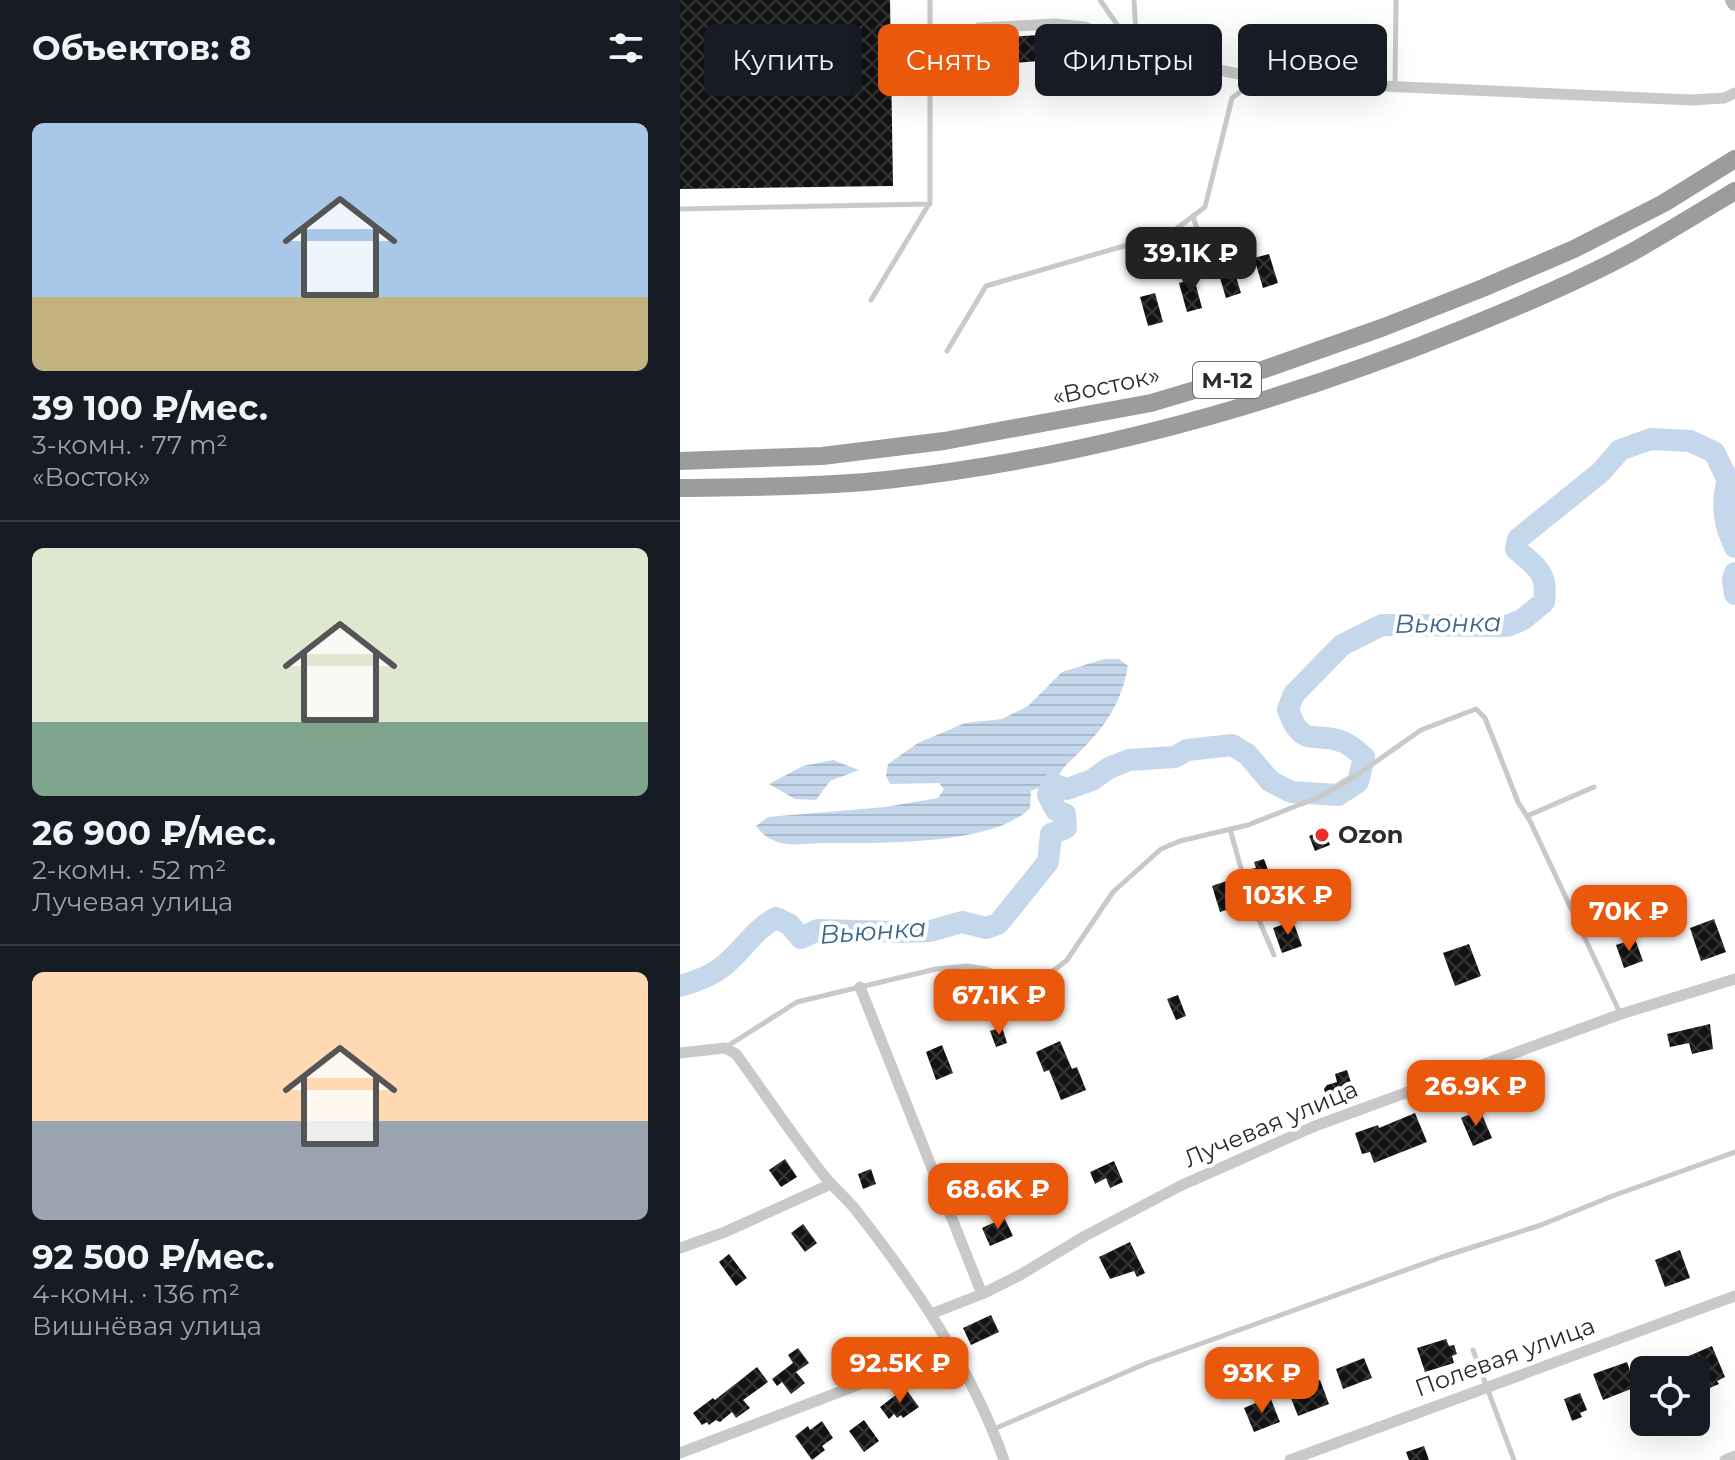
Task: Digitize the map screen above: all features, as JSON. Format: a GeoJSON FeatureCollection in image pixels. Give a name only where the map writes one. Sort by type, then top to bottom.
{"type":"FeatureCollection","features":[{"type":"Feature","properties":{"kind":"highway","name":"«Восток»"},"geometry":{"type":"LineString","coordinates":[[680,461],[822,456],[944,441],[1151,403],[1265,369],[1483,288],[1574,249],[1651,210],[1735,159]]}},
{"type":"Feature","properties":{"kind":"highway","name":"М-12"},"geometry":{"type":"LineString","coordinates":[[680,488],[822,486],[950,471],[1103,442],[1241,407],[1374,365],[1508,310],[1634,251],[1735,191]]}},
{"type":"Feature","properties":{"kind":"street"},"geometry":{"type":"LineString","coordinates":[[1387,86],[1691,100],[1724,98],[1735,93]]}},
{"type":"Feature","properties":{"kind":"street","name":"Лучевая улица"},"geometry":{"type":"LineString","coordinates":[[931,1314],[982,1294],[1180,1186],[1315,1126],[1621,1014],[1735,979]]}},
{"type":"Feature","properties":{"kind":"street"},"geometry":{"type":"LineString","coordinates":[[860,987],[982,1294]]}},
{"type":"Feature","properties":{"kind":"street"},"geometry":{"type":"LineString","coordinates":[[680,1053],[725,1048],[736,1054],[831,1184],[861,1216],[931,1314],[993,1430],[1004,1460]]}},
{"type":"Feature","properties":{"kind":"street"},"geometry":{"type":"LineString","coordinates":[[680,1248],[725,1232],[831,1184]]}},
{"type":"Feature","properties":{"kind":"street","name":"Полевая улица"},"geometry":{"type":"LineString","coordinates":[[1290,1460],[1735,1296]]}},
{"type":"Feature","properties":{"kind":"street"},"geometry":{"type":"LineString","coordinates":[[680,1453],[902,1368],[949,1344]]}},
{"type":"Feature","properties":{"kind":"street"},"geometry":{"type":"LineString","coordinates":[[1725,1460],[1735,1456]]}},
{"type":"Feature","properties":{"kind":"lane"},"geometry":{"type":"LineString","coordinates":[[930,0],[931,24]]}},
{"type":"Feature","properties":{"kind":"lane"},"geometry":{"type":"LineString","coordinates":[[1134,0],[1136,24]]}},
{"type":"Feature","properties":{"kind":"lane"},"geometry":{"type":"LineString","coordinates":[[1395,87],[1396,0]]}},
{"type":"Feature","properties":{"kind":"lane"},"geometry":{"type":"LineString","coordinates":[[1100,1],[1118,24]]}},
{"type":"Feature","properties":{"kind":"lane"},"geometry":{"type":"LineString","coordinates":[[947,351],[986,286],[1172,232],[1205,207],[1232,98],[1238,93]]}},
{"type":"Feature","properties":{"kind":"lane"},"geometry":{"type":"LineString","coordinates":[[871,300],[930,204],[931,96]]}},
{"type":"Feature","properties":{"kind":"lane"},"geometry":{"type":"LineString","coordinates":[[680,209],[930,204]]}},
{"type":"Feature","properties":{"kind":"lane"},"geometry":{"type":"LineString","coordinates":[[1193,216],[1205,255]]}},
{"type":"Feature","properties":{"kind":"lane"},"geometry":{"type":"LineString","coordinates":[[725,1048],[797,1002],[936,969],[967,966],[986,969],[1025,983],[1040,981],[1067,960],[1113,892],[1161,849],[1180,841],[1248,825],[1319,797],[1354,777],[1421,730],[1476,709],[1485,718],[1518,802],[1621,1014]]}},
{"type":"Feature","properties":{"kind":"lane"},"geometry":{"type":"LineString","coordinates":[[1527,816],[1594,787]]}},
{"type":"Feature","properties":{"kind":"lane"},"geometry":{"type":"LineString","coordinates":[[1230,829],[1249,897],[1274,955]]}},
{"type":"Feature","properties":{"kind":"lane"},"geometry":{"type":"LineString","coordinates":[[993,1430],[1147,1363],[1442,1257],[1541,1225],[1735,1152]]}},
{"type":"Feature","properties":{"kind":"lane"},"geometry":{"type":"LineString","coordinates":[[1473,1350],[1514,1460]]}},
{"type":"Feature","properties":{"kind":"water"},"geometry":{"type":"Polygon","coordinates":[[[1104,659],[1119,659],[1128,666],[1113,709],[1097,733],[1054,782],[1031,791],[1030,808],[1013,820],[990,830],[963,836],[873,843],[786,844],[770,839],[756,826],[768,817],[885,807],[938,798],[944,789],[939,783],[890,784],[886,776],[888,764],[918,743],[965,723],[1002,719],[1028,706],[1062,672],[1104,659]]]}},
{"type":"Feature","properties":{"kind":"water"},"geometry":{"type":"Polygon","coordinates":[[[833,760],[859,770],[830,781],[816,800],[795,799],[769,784],[803,766],[833,760]]]}},
{"type":"Feature","properties":{"kind":"building"},"geometry":{"type":"Polygon","coordinates":[[[680,0],[890,0],[890,24],[878,24],[878,96],[892,96],[893,186],[680,189],[680,0]]]}},
{"type":"Feature","properties":{"kind":"building"},"geometry":{"type":"Polygon","coordinates":[[[1035,35],[1035,61],[1019,62],[1019,36],[1035,35]]]}},
{"type":"Feature","properties":{"kind":"building"},"geometry":{"type":"Polygon","coordinates":[[[1269,254],[1278,283],[1263,288],[1254,258],[1269,254]]]}},
{"type":"Feature","properties":{"kind":"building"},"geometry":{"type":"Polygon","coordinates":[[[1232,264],[1241,293],[1226,298],[1217,268],[1232,264]]]}},
{"type":"Feature","properties":{"kind":"building"},"geometry":{"type":"Polygon","coordinates":[[[1194,278],[1202,308],[1187,312],[1179,283],[1194,278]]]}},
{"type":"Feature","properties":{"kind":"building"},"geometry":{"type":"Polygon","coordinates":[[[1155,293],[1163,322],[1148,326],[1140,297],[1155,293]]]}},
{"type":"Feature","properties":{"kind":"building"},"geometry":{"type":"Polygon","coordinates":[[[1324,830],[1330,845],[1315,851],[1309,836],[1324,830]]]}},
{"type":"Feature","properties":{"kind":"building"},"geometry":{"type":"Polygon","coordinates":[[[1264,859],[1270,875],[1255,880],[1251,869],[1256,868],[1254,862],[1264,859]]]}},
{"type":"Feature","properties":{"kind":"building"},"geometry":{"type":"Polygon","coordinates":[[[1314,873],[1326,903],[1312,909],[1300,879],[1314,873]]]}},
{"type":"Feature","properties":{"kind":"building"},"geometry":{"type":"Polygon","coordinates":[[[1232,879],[1241,905],[1220,912],[1212,886],[1232,879]]]}},
{"type":"Feature","properties":{"kind":"building"},"geometry":{"type":"Polygon","coordinates":[[[1714,919],[1726,952],[1701,961],[1690,928],[1714,919]]]}},
{"type":"Feature","properties":{"kind":"building"},"geometry":{"type":"Polygon","coordinates":[[[1293,921],[1302,946],[1282,953],[1273,928],[1293,921]]]}},
{"type":"Feature","properties":{"kind":"building"},"geometry":{"type":"Polygon","coordinates":[[[1635,939],[1643,961],[1624,968],[1616,945],[1635,939]]]}},
{"type":"Feature","properties":{"kind":"building"},"geometry":{"type":"Polygon","coordinates":[[[1469,944],[1481,976],[1455,986],[1443,953],[1469,944]]]}},
{"type":"Feature","properties":{"kind":"building"},"geometry":{"type":"Polygon","coordinates":[[[1178,995],[1186,1016],[1176,1020],[1167,999],[1178,995]]]}},
{"type":"Feature","properties":{"kind":"building"},"geometry":{"type":"Polygon","coordinates":[[[1710,1024],[1713,1049],[1692,1054],[1689,1043],[1670,1047],[1667,1034],[1710,1024]]]}},
{"type":"Feature","properties":{"kind":"building"},"geometry":{"type":"Polygon","coordinates":[[[1002,1027],[1007,1043],[996,1047],[990,1031],[1002,1027]]]}},
{"type":"Feature","properties":{"kind":"building"},"geometry":{"type":"Polygon","coordinates":[[[1060,1041],[1072,1069],[1077,1067],[1086,1090],[1061,1100],[1049,1070],[1044,1072],[1036,1052],[1060,1041]]]}},
{"type":"Feature","properties":{"kind":"building"},"geometry":{"type":"Polygon","coordinates":[[[942,1045],[953,1073],[936,1080],[926,1052],[942,1045]]]}},
{"type":"Feature","properties":{"kind":"building"},"geometry":{"type":"Polygon","coordinates":[[[1347,1070],[1356,1098],[1329,1106],[1324,1089],[1337,1082],[1335,1074],[1347,1070]]]}},
{"type":"Feature","properties":{"kind":"building"},"geometry":{"type":"Polygon","coordinates":[[[1520,1071],[1529,1097],[1514,1103],[1505,1077],[1520,1071]]]}},
{"type":"Feature","properties":{"kind":"building"},"geometry":{"type":"Polygon","coordinates":[[[1480,1110],[1492,1138],[1473,1146],[1461,1118],[1480,1110]]]}},
{"type":"Feature","properties":{"kind":"building"},"geometry":{"type":"Polygon","coordinates":[[[1415,1113],[1427,1142],[1374,1163],[1370,1152],[1362,1154],[1355,1133],[1378,1125],[1379,1128],[1415,1113]]]}},
{"type":"Feature","properties":{"kind":"building"},"geometry":{"type":"Polygon","coordinates":[[[785,1159],[797,1177],[781,1187],[769,1170],[785,1159]]]}},
{"type":"Feature","properties":{"kind":"building"},"geometry":{"type":"Polygon","coordinates":[[[1114,1161],[1123,1182],[1110,1188],[1106,1178],[1095,1184],[1090,1172],[1114,1161]]]}},
{"type":"Feature","properties":{"kind":"building"},"geometry":{"type":"Polygon","coordinates":[[[871,1169],[876,1184],[863,1189],[858,1174],[871,1169]]]}},
{"type":"Feature","properties":{"kind":"building"},"geometry":{"type":"Polygon","coordinates":[[[1002,1213],[1013,1236],[990,1246],[982,1228],[995,1222],[993,1218],[1002,1213]]]}},
{"type":"Feature","properties":{"kind":"building"},"geometry":{"type":"Polygon","coordinates":[[[803,1224],[817,1243],[805,1252],[791,1233],[803,1224]]]}},
{"type":"Feature","properties":{"kind":"building"},"geometry":{"type":"Polygon","coordinates":[[[1130,1242],[1145,1273],[1137,1277],[1134,1271],[1110,1279],[1099,1257],[1130,1242]]]}},
{"type":"Feature","properties":{"kind":"building"},"geometry":{"type":"Polygon","coordinates":[[[1680,1250],[1690,1278],[1665,1287],[1655,1260],[1680,1250]]]}},
{"type":"Feature","properties":{"kind":"building"},"geometry":{"type":"Polygon","coordinates":[[[729,1254],[747,1278],[736,1286],[719,1262],[729,1254]]]}},
{"type":"Feature","properties":{"kind":"building"},"geometry":{"type":"Polygon","coordinates":[[[991,1315],[999,1332],[971,1345],[963,1328],[991,1315]]]}},
{"type":"Feature","properties":{"kind":"building"},"geometry":{"type":"Polygon","coordinates":[[[1446,1339],[1449,1346],[1454,1345],[1457,1354],[1452,1356],[1454,1363],[1425,1372],[1417,1348],[1446,1339]]]}},
{"type":"Feature","properties":{"kind":"building"},"geometry":{"type":"Polygon","coordinates":[[[1712,1346],[1725,1377],[1710,1388],[1710,1356],[1688,1356],[1712,1346]]]}},
{"type":"Feature","properties":{"kind":"building"},"geometry":{"type":"Polygon","coordinates":[[[798,1348],[809,1363],[796,1372],[805,1383],[791,1394],[782,1382],[777,1386],[772,1379],[793,1363],[788,1355],[798,1348]]]}},
{"type":"Feature","properties":{"kind":"building"},"geometry":{"type":"Polygon","coordinates":[[[1364,1358],[1372,1378],[1343,1389],[1336,1369],[1364,1358]]]}},
{"type":"Feature","properties":{"kind":"building"},"geometry":{"type":"Polygon","coordinates":[[[1627,1362],[1630,1389],[1603,1400],[1593,1374],[1627,1362]]]}},
{"type":"Feature","properties":{"kind":"building"},"geometry":{"type":"Polygon","coordinates":[[[757,1367],[768,1382],[743,1400],[750,1408],[736,1418],[732,1412],[720,1422],[716,1420],[702,1425],[693,1413],[757,1367]]]}},
{"type":"Feature","properties":{"kind":"building"},"geometry":{"type":"Polygon","coordinates":[[[1320,1380],[1329,1404],[1298,1416],[1289,1393],[1320,1380]]]}},
{"type":"Feature","properties":{"kind":"building"},"geometry":{"type":"Polygon","coordinates":[[[905,1388],[919,1407],[903,1418],[901,1415],[897,1418],[894,1414],[889,1419],[880,1407],[905,1388]]]}},
{"type":"Feature","properties":{"kind":"building"},"geometry":{"type":"Polygon","coordinates":[[[1580,1393],[1587,1410],[1580,1413],[1582,1417],[1572,1421],[1564,1399],[1580,1393]]]}},
{"type":"Feature","properties":{"kind":"building"},"geometry":{"type":"Polygon","coordinates":[[[1270,1397],[1280,1422],[1254,1432],[1244,1408],[1270,1397]]]}},
{"type":"Feature","properties":{"kind":"building"},"geometry":{"type":"Polygon","coordinates":[[[864,1420],[879,1441],[864,1452],[849,1431],[864,1420]]]}},
{"type":"Feature","properties":{"kind":"building"},"geometry":{"type":"Polygon","coordinates":[[[822,1421],[833,1438],[822,1446],[825,1450],[812,1460],[795,1436],[808,1426],[810,1430],[822,1421]]]}},
{"type":"Feature","properties":{"kind":"building"},"geometry":{"type":"Polygon","coordinates":[[[1424,1446],[1429,1460],[1409,1460],[1406,1452],[1424,1446]]]}},
{"type":"Feature","properties":{"kind":"waterway","name":"Вьюнка"},"geometry":{"type":"LineString","coordinates":[[680,986],[718,970],[776,918],[789,924],[801,938],[818,930],[930,931],[962,922],[986,928],[998,924],[1048,862],[1051,834],[1066,828],[1065,814],[1056,810],[1048,795],[1052,784],[1067,789],[1092,780],[1109,768],[1129,760],[1175,757],[1187,750],[1232,745],[1247,754],[1270,781],[1291,792],[1338,795],[1358,782],[1364,757],[1343,742],[1304,735],[1293,722],[1288,709],[1294,694],[1342,645],[1382,625],[1507,626],[1522,620],[1544,602],[1545,592],[1539,571],[1516,549],[1518,539],[1601,472],[1620,450],[1651,439],[1690,441],[1714,452],[1728,480],[1725,514],[1735,547]]}},
{"type":"Feature","properties":{"kind":"waterway","name":"Вьюнка"},"geometry":{"type":"LineString","coordinates":[[1735,573],[1735,594]]}},
{"type":"Feature","properties":{"kind":"place","name":"Ozon"},"geometry":{"type":"Point","coordinates":[1322,835]}}]}
